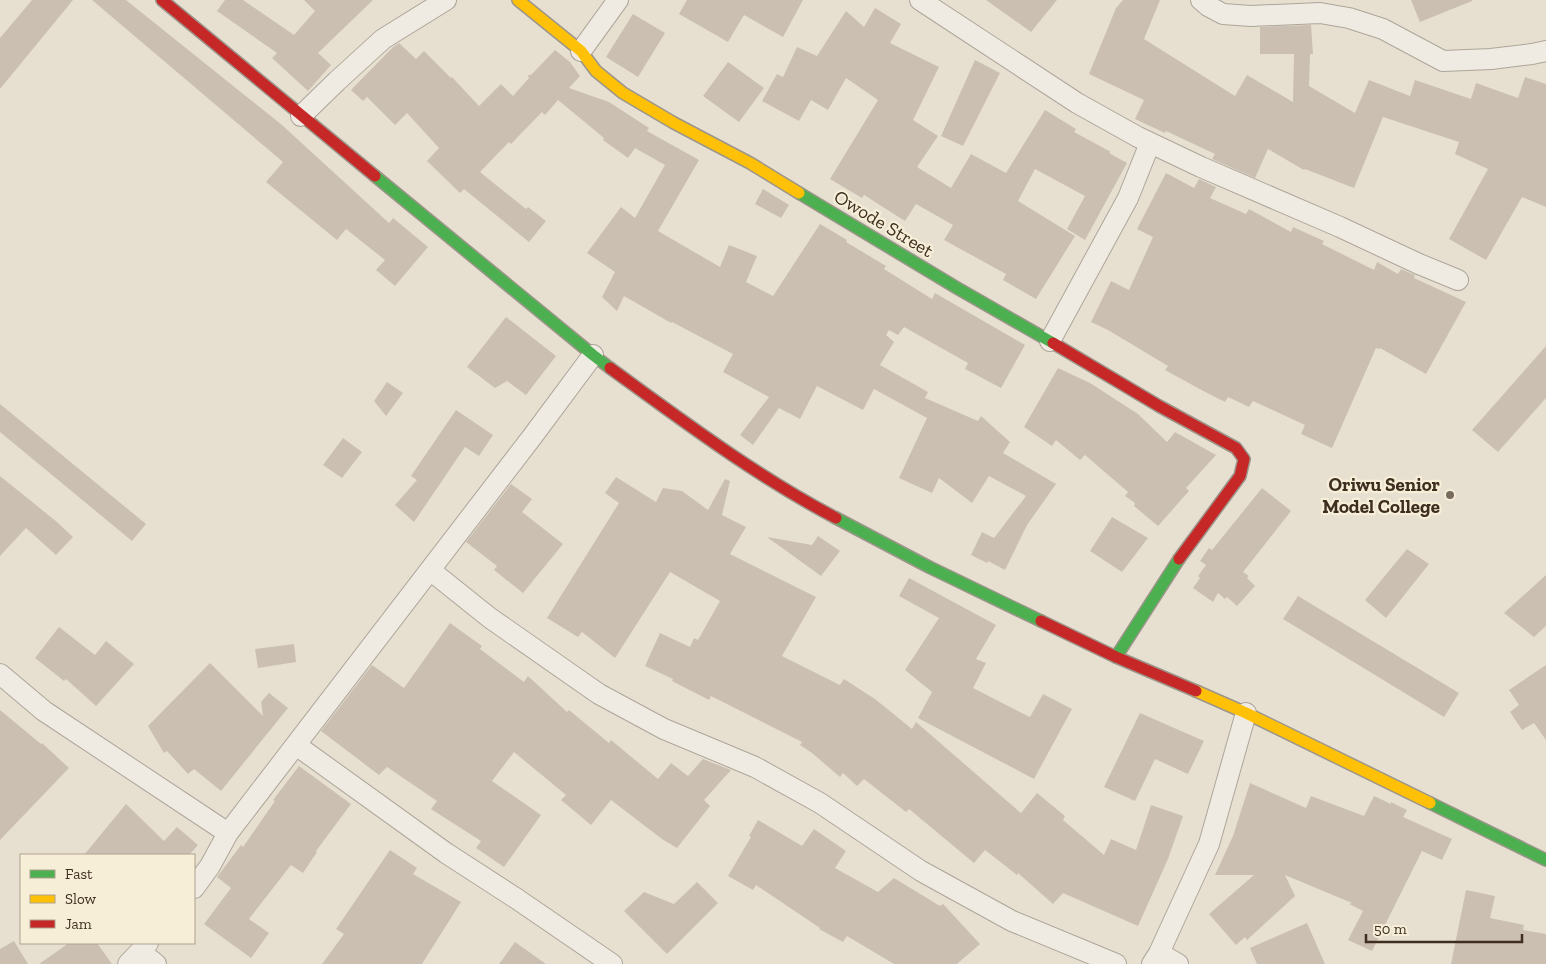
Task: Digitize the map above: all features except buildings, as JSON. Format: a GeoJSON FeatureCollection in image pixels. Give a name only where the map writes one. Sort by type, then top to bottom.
{"type":"FeatureCollection","features":[{"type":"Feature","properties":{"kind":"main road"},"geometry":{"type":"LineString","coordinates":[[162,0],[593,355],[702,434],[802,500],[929,567],[1116,657],[1246,713],[1546,860]]}},
{"type":"Feature","properties":{"kind":"main road","name":"Owode Street"},"geometry":{"type":"LineString","coordinates":[[518,0],[581,51],[596,71],[623,93],[674,123],[750,163],[957,288],[1159,406],[1236,448],[1244,459],[1240,476],[1183,553],[1116,657]]}},
{"type":"Feature","properties":{"kind":"street"},"geometry":{"type":"LineString","coordinates":[[301,116],[336,81],[383,39],[446,0]]}},
{"type":"Feature","properties":{"kind":"street"},"geometry":{"type":"LineString","coordinates":[[581,51],[618,0]]}},
{"type":"Feature","properties":{"kind":"street"},"geometry":{"type":"LineString","coordinates":[[920,0],[1077,102],[1150,143],[1458,280]]}},
{"type":"Feature","properties":{"kind":"street"},"geometry":{"type":"LineString","coordinates":[[1201,0],[1223,14],[1251,16],[1320,13],[1350,18],[1382,29],[1443,61],[1490,59],[1546,51]]}},
{"type":"Feature","properties":{"kind":"street"},"geometry":{"type":"LineString","coordinates":[[1050,342],[1128,198],[1150,143]]}},
{"type":"Feature","properties":{"kind":"street"},"geometry":{"type":"LineString","coordinates":[[195,887],[210,866],[228,833],[593,355]]}},
{"type":"Feature","properties":{"kind":"street"},"geometry":{"type":"LineString","coordinates":[[430,570],[490,618],[599,694],[664,729],[754,766],[820,803],[920,871],[1012,921],[1116,964]]}},
{"type":"Feature","properties":{"kind":"street"},"geometry":{"type":"LineString","coordinates":[[0,674],[44,711],[228,833]]}},
{"type":"Feature","properties":{"kind":"street"},"geometry":{"type":"LineString","coordinates":[[1178,964],[1155,959],[1209,844],[1246,713]]}},
{"type":"Feature","properties":{"kind":"street"},"geometry":{"type":"LineString","coordinates":[[296,745],[446,853],[612,964]]}},
{"type":"Feature","properties":{"kind":"traffic: fast"},"geometry":{"type":"LineString","coordinates":[[375,176],[610,368]]}},
{"type":"Feature","properties":{"kind":"traffic: fast"},"geometry":{"type":"LineString","coordinates":[[799,193],[1053,343]]}},
{"type":"Feature","properties":{"kind":"traffic: fast"},"geometry":{"type":"LineString","coordinates":[[836,518],[929,567],[1041,621]]}},
{"type":"Feature","properties":{"kind":"traffic: fast"},"geometry":{"type":"LineString","coordinates":[[1116,657],[1179,559]]}},
{"type":"Feature","properties":{"kind":"traffic: fast"},"geometry":{"type":"LineString","coordinates":[[1430,803],[1546,860]]}},
{"type":"Feature","properties":{"kind":"traffic: slow"},"geometry":{"type":"LineString","coordinates":[[518,0],[581,51],[596,71],[623,93],[674,123],[750,163],[799,193]]}},
{"type":"Feature","properties":{"kind":"traffic: slow"},"geometry":{"type":"LineString","coordinates":[[1196,691],[1246,713],[1430,803]]}},
{"type":"Feature","properties":{"kind":"traffic: jam"},"geometry":{"type":"LineString","coordinates":[[162,0],[375,176]]}},
{"type":"Feature","properties":{"kind":"traffic: jam"},"geometry":{"type":"LineString","coordinates":[[1053,343],[1159,406],[1236,448],[1244,459],[1240,476],[1179,559]]}},
{"type":"Feature","properties":{"kind":"traffic: jam"},"geometry":{"type":"LineString","coordinates":[[610,368],[692,428],[749,466],[806,502],[836,518]]}},
{"type":"Feature","properties":{"kind":"traffic: jam"},"geometry":{"type":"LineString","coordinates":[[1041,621],[1116,657],[1196,691]]}},
{"type":"Feature","properties":{"kind":"place","name":"Oriwu Senior Model College"},"geometry":{"type":"Point","coordinates":[1450,495]}}]}
